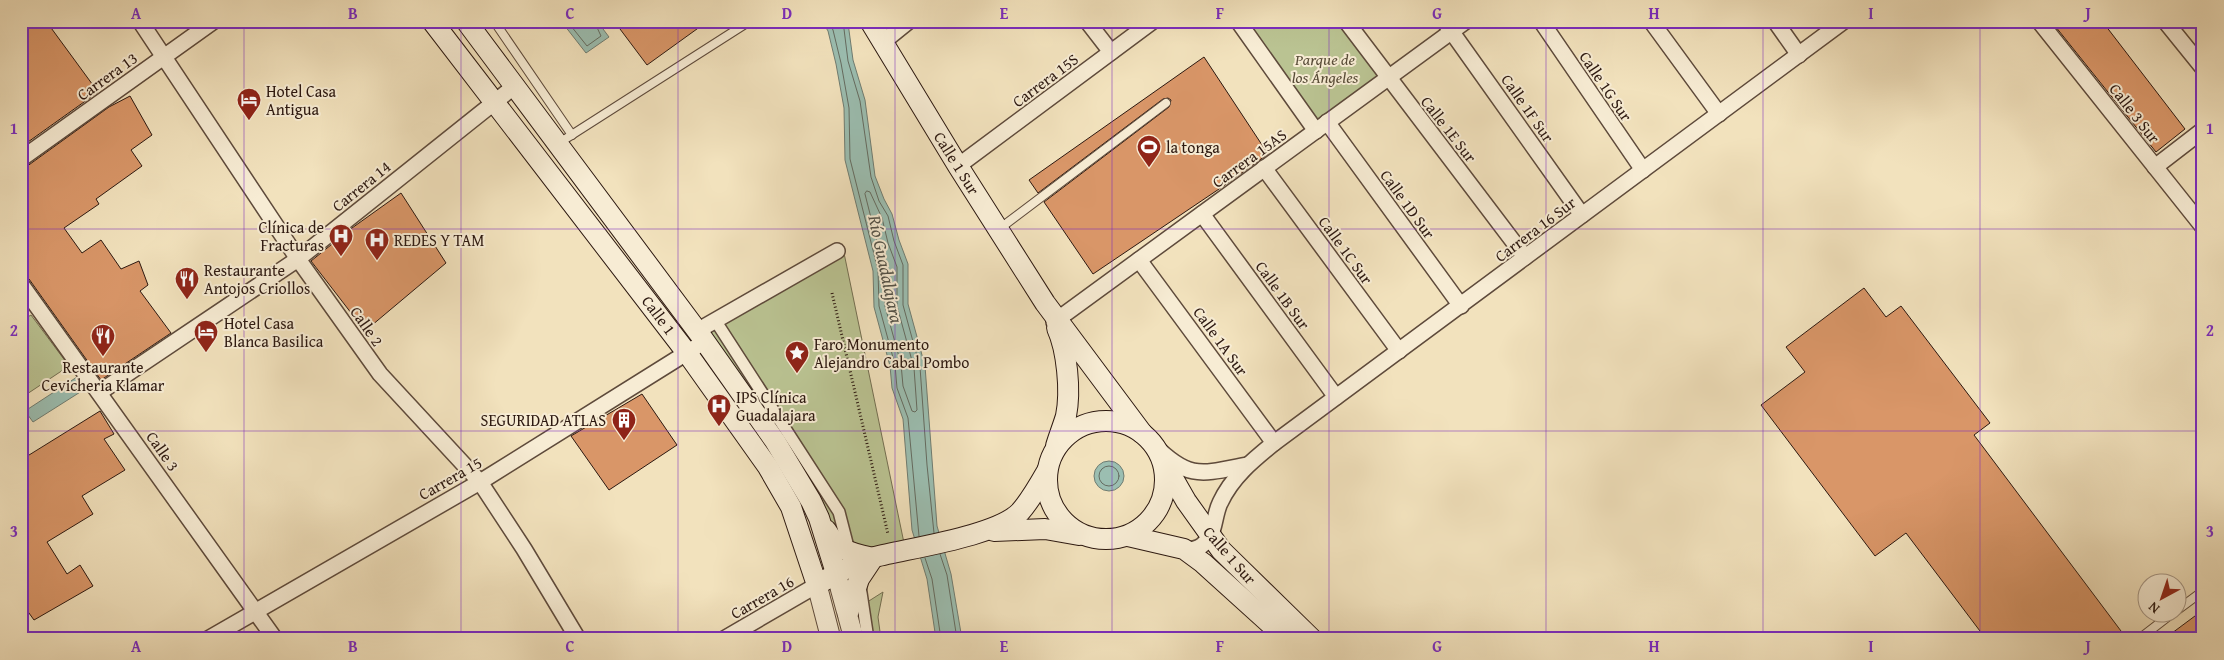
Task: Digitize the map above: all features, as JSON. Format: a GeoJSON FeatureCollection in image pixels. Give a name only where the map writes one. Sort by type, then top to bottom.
{"type":"FeatureCollection","features":[{"type":"Feature","properties":{"kind":"main road","name":"Calle 1"},"geometry":{"type":"LineString","coordinates":[[432,21],[687,353],[768,468],[791,507],[817,585]]}},
{"type":"Feature","properties":{"kind":"main road","name":"Calle 1"},"geometry":{"type":"LineString","coordinates":[[466,21],[516,85],[566,139],[701,336],[776,441],[819,518],[836,573]]}},
{"type":"Feature","properties":{"kind":"main road","name":"Calle 1 Sur"},"geometry":{"type":"LineString","coordinates":[[870,21],[958,166],[1056,321],[1153,445],[1186,501],[1210,535],[1234,563],[1312,639]]}},
{"type":"Feature","properties":{"kind":"main road","name":"Calle 1 Sur"},"geometry":{"type":"LineString","coordinates":[[1054,452],[1066,415],[1068,393],[1065,353],[1056,321]]}},
{"type":"Feature","properties":{"kind":"main road"},"geometry":{"type":"LineString","coordinates":[[817,585],[836,573],[875,558],[984,532],[1004,524],[1019,513],[1047,472],[1054,452],[1064,438],[1079,427],[1095,422],[1110,421],[1126,424],[1153,445],[1166,475],[1165,494],[1157,512],[1144,527],[1128,536],[1105,540],[1045,528],[984,532]]}},
{"type":"Feature","properties":{"kind":"main road"},"geometry":{"type":"LineString","coordinates":[[1047,472],[1047,487],[1053,507],[1063,521],[1090,538]]}},
{"type":"Feature","properties":{"kind":"main road"},"geometry":{"type":"LineString","coordinates":[[819,518],[833,542],[849,552],[875,558]]}},
{"type":"Feature","properties":{"kind":"main road","name":"Calle 1 Sur"},"geometry":{"type":"LineString","coordinates":[[1128,536],[1184,549],[1203,563],[1287,639]]}},
{"type":"Feature","properties":{"kind":"main road"},"geometry":{"type":"LineString","coordinates":[[848,613],[859,579],[875,558]]}},
{"type":"Feature","properties":{"kind":"street","name":"Calle 2"},"geometry":{"type":"LineString","coordinates":[[140,21],[298,259],[380,374],[480,482],[524,549],[578,639]]}},
{"type":"Feature","properties":{"kind":"street","name":"Carrera 13"},"geometry":{"type":"LineString","coordinates":[[21,159],[214,21]]}},
{"type":"Feature","properties":{"kind":"street"},"geometry":{"type":"LineString","coordinates":[[883,42],[908,21]]}},
{"type":"Feature","properties":{"kind":"street"},"geometry":{"type":"LineString","coordinates":[[1087,21],[1111,52]]}},
{"type":"Feature","properties":{"kind":"street","name":"Carrera 15S"},"geometry":{"type":"LineString","coordinates":[[958,166],[1154,21]]}},
{"type":"Feature","properties":{"kind":"street"},"geometry":{"type":"LineString","coordinates":[[1238,21],[1322,126]]}},
{"type":"Feature","properties":{"kind":"street","name":"Calle 1E Sur"},"geometry":{"type":"LineString","coordinates":[[1346,21],[1525,257]]}},
{"type":"Feature","properties":{"kind":"street","name":"Carrera 15AS"},"geometry":{"type":"LineString","coordinates":[[1056,321],[1388,78],[1448,26],[1466,21]]}},
{"type":"Feature","properties":{"kind":"street","name":"Calle 1G Sur"},"geometry":{"type":"LineString","coordinates":[[1541,21],[1643,170]]}},
{"type":"Feature","properties":{"kind":"street"},"geometry":{"type":"LineString","coordinates":[[1651,21],[1719,114]]}},
{"type":"Feature","properties":{"kind":"street"},"geometry":{"type":"LineString","coordinates":[[1775,21],[1799,54]]}},
{"type":"Feature","properties":{"kind":"street","name":"Carrera 16 Sur"},"geometry":{"type":"LineString","coordinates":[[1210,535],[1221,501],[1236,478],[1247,465],[1274,443],[1462,306],[1525,257],[1844,21]]}},
{"type":"Feature","properties":{"kind":"street","name":"Calle 3 Sur"},"geometry":{"type":"LineString","coordinates":[[2039,21],[2203,227]]}},
{"type":"Feature","properties":{"kind":"street"},"geometry":{"type":"LineString","coordinates":[[2165,21],[2203,68]]}},
{"type":"Feature","properties":{"kind":"street","name":"Calle 1F Sur"},"geometry":{"type":"LineString","coordinates":[[1448,26],[1582,215]]}},
{"type":"Feature","properties":{"kind":"street","name":"Carrera 14"},"geometry":{"type":"LineString","coordinates":[[100,392],[298,259],[516,85]]}},
{"type":"Feature","properties":{"kind":"street","name":"Calle 1D Sur"},"geometry":{"type":"LineString","coordinates":[[1322,126],[1462,306]]}},
{"type":"Feature","properties":{"kind":"street"},"geometry":{"type":"LineString","coordinates":[[2155,167],[2203,130]]}},
{"type":"Feature","properties":{"kind":"street","name":"Calle 1C Sur"},"geometry":{"type":"LineString","coordinates":[[1264,168],[1399,352]]}},
{"type":"Feature","properties":{"kind":"street","name":"Calle 1B Sur"},"geometry":{"type":"LineString","coordinates":[[1202,214],[1336,398]]}},
{"type":"Feature","properties":{"kind":"street","name":"Carrera 15"},"geometry":{"type":"LineString","coordinates":[[208,639],[480,482],[687,353],[715,320],[838,251]]}},
{"type":"Feature","properties":{"kind":"street","name":"Calle 1A Sur"},"geometry":{"type":"LineString","coordinates":[[1139,260],[1274,443]]}},
{"type":"Feature","properties":{"kind":"street","name":"Calle 3"},"geometry":{"type":"LineString","coordinates":[[21,284],[275,639]]}},
{"type":"Feature","properties":{"kind":"street"},"geometry":{"type":"LineString","coordinates":[[715,320],[838,512],[847,543]]}},
{"type":"Feature","properties":{"kind":"street","name":"Carrera 16 Sur"},"geometry":{"type":"LineString","coordinates":[[1153,445],[1172,463],[1202,473],[1247,465]]}},
{"type":"Feature","properties":{"kind":"street"},"geometry":{"type":"LineString","coordinates":[[1184,549],[1194,550],[1201,546],[1210,535]]}},
{"type":"Feature","properties":{"kind":"street","name":"Calle 1"},"geometry":{"type":"LineString","coordinates":[[836,573],[854,639]]}},
{"type":"Feature","properties":{"kind":"street"},"geometry":{"type":"LineString","coordinates":[[859,579],[868,639]]}},
{"type":"Feature","properties":{"kind":"street","name":"Carrera 16"},"geometry":{"type":"LineString","coordinates":[[724,639],[817,585]]}},
{"type":"Feature","properties":{"kind":"street","name":"Calle 1"},"geometry":{"type":"LineString","coordinates":[[817,585],[831,639]]}},
{"type":"Feature","properties":{"kind":"lane"},"geometry":{"type":"LineString","coordinates":[[494,21],[566,139],[750,21]]}},
{"type":"Feature","properties":{"kind":"lane"},"geometry":{"type":"LineString","coordinates":[[999,229],[1166,103]]}},
{"type":"Feature","properties":{"kind":"lane"},"geometry":{"type":"LineString","coordinates":[[2186,604],[2203,591]]}},
{"type":"Feature","properties":{"kind":"lane"},"geometry":{"type":"LineString","coordinates":[[2139,639],[2162,622]]}},
{"type":"Feature","properties":{"kind":"path"},"geometry":{"type":"LineString","coordinates":[[832,293],[888,534]]}},
{"type":"Feature","properties":{"kind":"green space","name":"Parque de los Ángeles"},"geometry":{"type":"Polygon","coordinates":[[[1244,21],[1339,21],[1381,79],[1317,124],[1244,21]]]}},
{"type":"Feature","properties":{"kind":"green space"},"geometry":{"type":"Polygon","coordinates":[[[844,253],[904,543],[870,553],[836,536],[699,334],[844,253]]]}},
{"type":"Feature","properties":{"kind":"green space"},"geometry":{"type":"Polygon","coordinates":[[[31,315],[69,366],[21,398],[21,321],[31,315]]]}},
{"type":"Feature","properties":{"kind":"green space"},"geometry":{"type":"Polygon","coordinates":[[[883,592],[878,617],[881,639],[865,639],[861,606],[883,592]]]}},
{"type":"Feature","properties":{"kind":"water"},"geometry":{"type":"Polygon","coordinates":[[[561,21],[597,21],[609,37],[586,53],[561,21]]]}},
{"type":"Feature","properties":{"kind":"water","name":"Río Guadalajara"},"geometry":{"type":"Polygon","coordinates":[[[822,21],[846,21],[848,23],[853,60],[865,100],[875,176],[892,214],[908,264],[908,304],[925,366],[937,526],[951,574],[962,639],[936,639],[927,579],[912,530],[903,419],[892,388],[890,366],[874,307],[873,271],[845,160],[844,108],[836,64],[828,31],[822,21]]]}},
{"type":"Feature","properties":{"kind":"water"},"geometry":{"type":"Polygon","coordinates":[[[77,377],[85,389],[33,422],[25,411],[77,377]]]}},
{"type":"Feature","properties":{"kind":"water"},"geometry":{"type":"Polygon","coordinates":[[[1109,461],[1120,465],[1124,476],[1120,487],[1109,491],[1098,487],[1094,476],[1098,465],[1109,461]]]}},
{"type":"Feature","properties":{"kind":"building"},"geometry":{"type":"Polygon","coordinates":[[[37,21],[46,21],[98,92],[21,147],[21,62],[26,59],[21,51],[21,31],[37,21]]]}},
{"type":"Feature","properties":{"kind":"building"},"geometry":{"type":"Polygon","coordinates":[[[614,21],[708,21],[647,65],[614,21]]]}},
{"type":"Feature","properties":{"kind":"building"},"geometry":{"type":"Polygon","coordinates":[[[2051,21],[2102,21],[2185,129],[2156,152],[2051,21]]]}},
{"type":"Feature","properties":{"kind":"building","name":"la tonga"},"geometry":{"type":"Polygon","coordinates":[[[1204,57],[1268,154],[1093,274],[1044,202],[1169,107],[1171,100],[1168,98],[1163,99],[1038,193],[1029,180],[1204,57]]]}},
{"type":"Feature","properties":{"kind":"building"},"geometry":{"type":"Polygon","coordinates":[[[130,96],[152,135],[131,150],[142,166],[96,199],[99,204],[64,228],[82,253],[101,240],[121,269],[139,261],[148,285],[140,291],[171,333],[101,380],[29,279],[21,275],[21,168],[26,167],[109,107],[130,96]]]}},
{"type":"Feature","properties":{"kind":"building","name":"REDES Y TAM"},"geometry":{"type":"Polygon","coordinates":[[[401,193],[446,263],[365,331],[311,261],[352,228],[401,193]]]}},
{"type":"Feature","properties":{"kind":"building"},"geometry":{"type":"Polygon","coordinates":[[[1864,288],[1886,317],[1901,306],[1990,423],[1974,435],[2127,639],[1986,639],[1906,533],[1875,556],[1761,405],[1805,372],[1786,347],[1864,288]]]}},
{"type":"Feature","properties":{"kind":"building","name":"SEGURIDAD ATLAS"},"geometry":{"type":"Polygon","coordinates":[[[642,394],[677,445],[609,490],[571,436],[642,394]]]}},
{"type":"Feature","properties":{"kind":"building"},"geometry":{"type":"Polygon","coordinates":[[[100,411],[114,434],[104,439],[125,470],[82,496],[93,514],[47,542],[67,574],[80,565],[93,586],[34,620],[21,602],[21,460],[100,411]]]}},
{"type":"Feature","properties":{"kind":"building"},"geometry":{"type":"Polygon","coordinates":[[[2203,610],[2203,639],[2164,639],[2203,610]]]}},
{"type":"Feature","properties":{"kind":"place","name":"Hotel Casa Antigua"},"geometry":{"type":"Point","coordinates":[249,121]}},
{"type":"Feature","properties":{"kind":"place","name":"la tonga"},"geometry":{"type":"Point","coordinates":[1149,168]}},
{"type":"Feature","properties":{"kind":"place","name":"Clínica de Fracturas"},"geometry":{"type":"Point","coordinates":[341,257]}},
{"type":"Feature","properties":{"kind":"place","name":"REDES Y TAM"},"geometry":{"type":"Point","coordinates":[377,261]}},
{"type":"Feature","properties":{"kind":"place","name":"Restaurante Antojos Criollos"},"geometry":{"type":"Point","coordinates":[187,300]}},
{"type":"Feature","properties":{"kind":"place","name":"Hotel Casa Blanca Basilica"},"geometry":{"type":"Point","coordinates":[206,353]}},
{"type":"Feature","properties":{"kind":"place","name":"Restaurante Cevicheria Klamar"},"geometry":{"type":"Point","coordinates":[103,357]}},
{"type":"Feature","properties":{"kind":"place","name":"Faro Monumento Alejandro Cabal Pombo"},"geometry":{"type":"Point","coordinates":[797,374]}},
{"type":"Feature","properties":{"kind":"place","name":"IPS Clínica Guadalajara"},"geometry":{"type":"Point","coordinates":[719,427]}},
{"type":"Feature","properties":{"kind":"place","name":"SEGURIDAD ATLAS"},"geometry":{"type":"Point","coordinates":[624,441]}}]}
